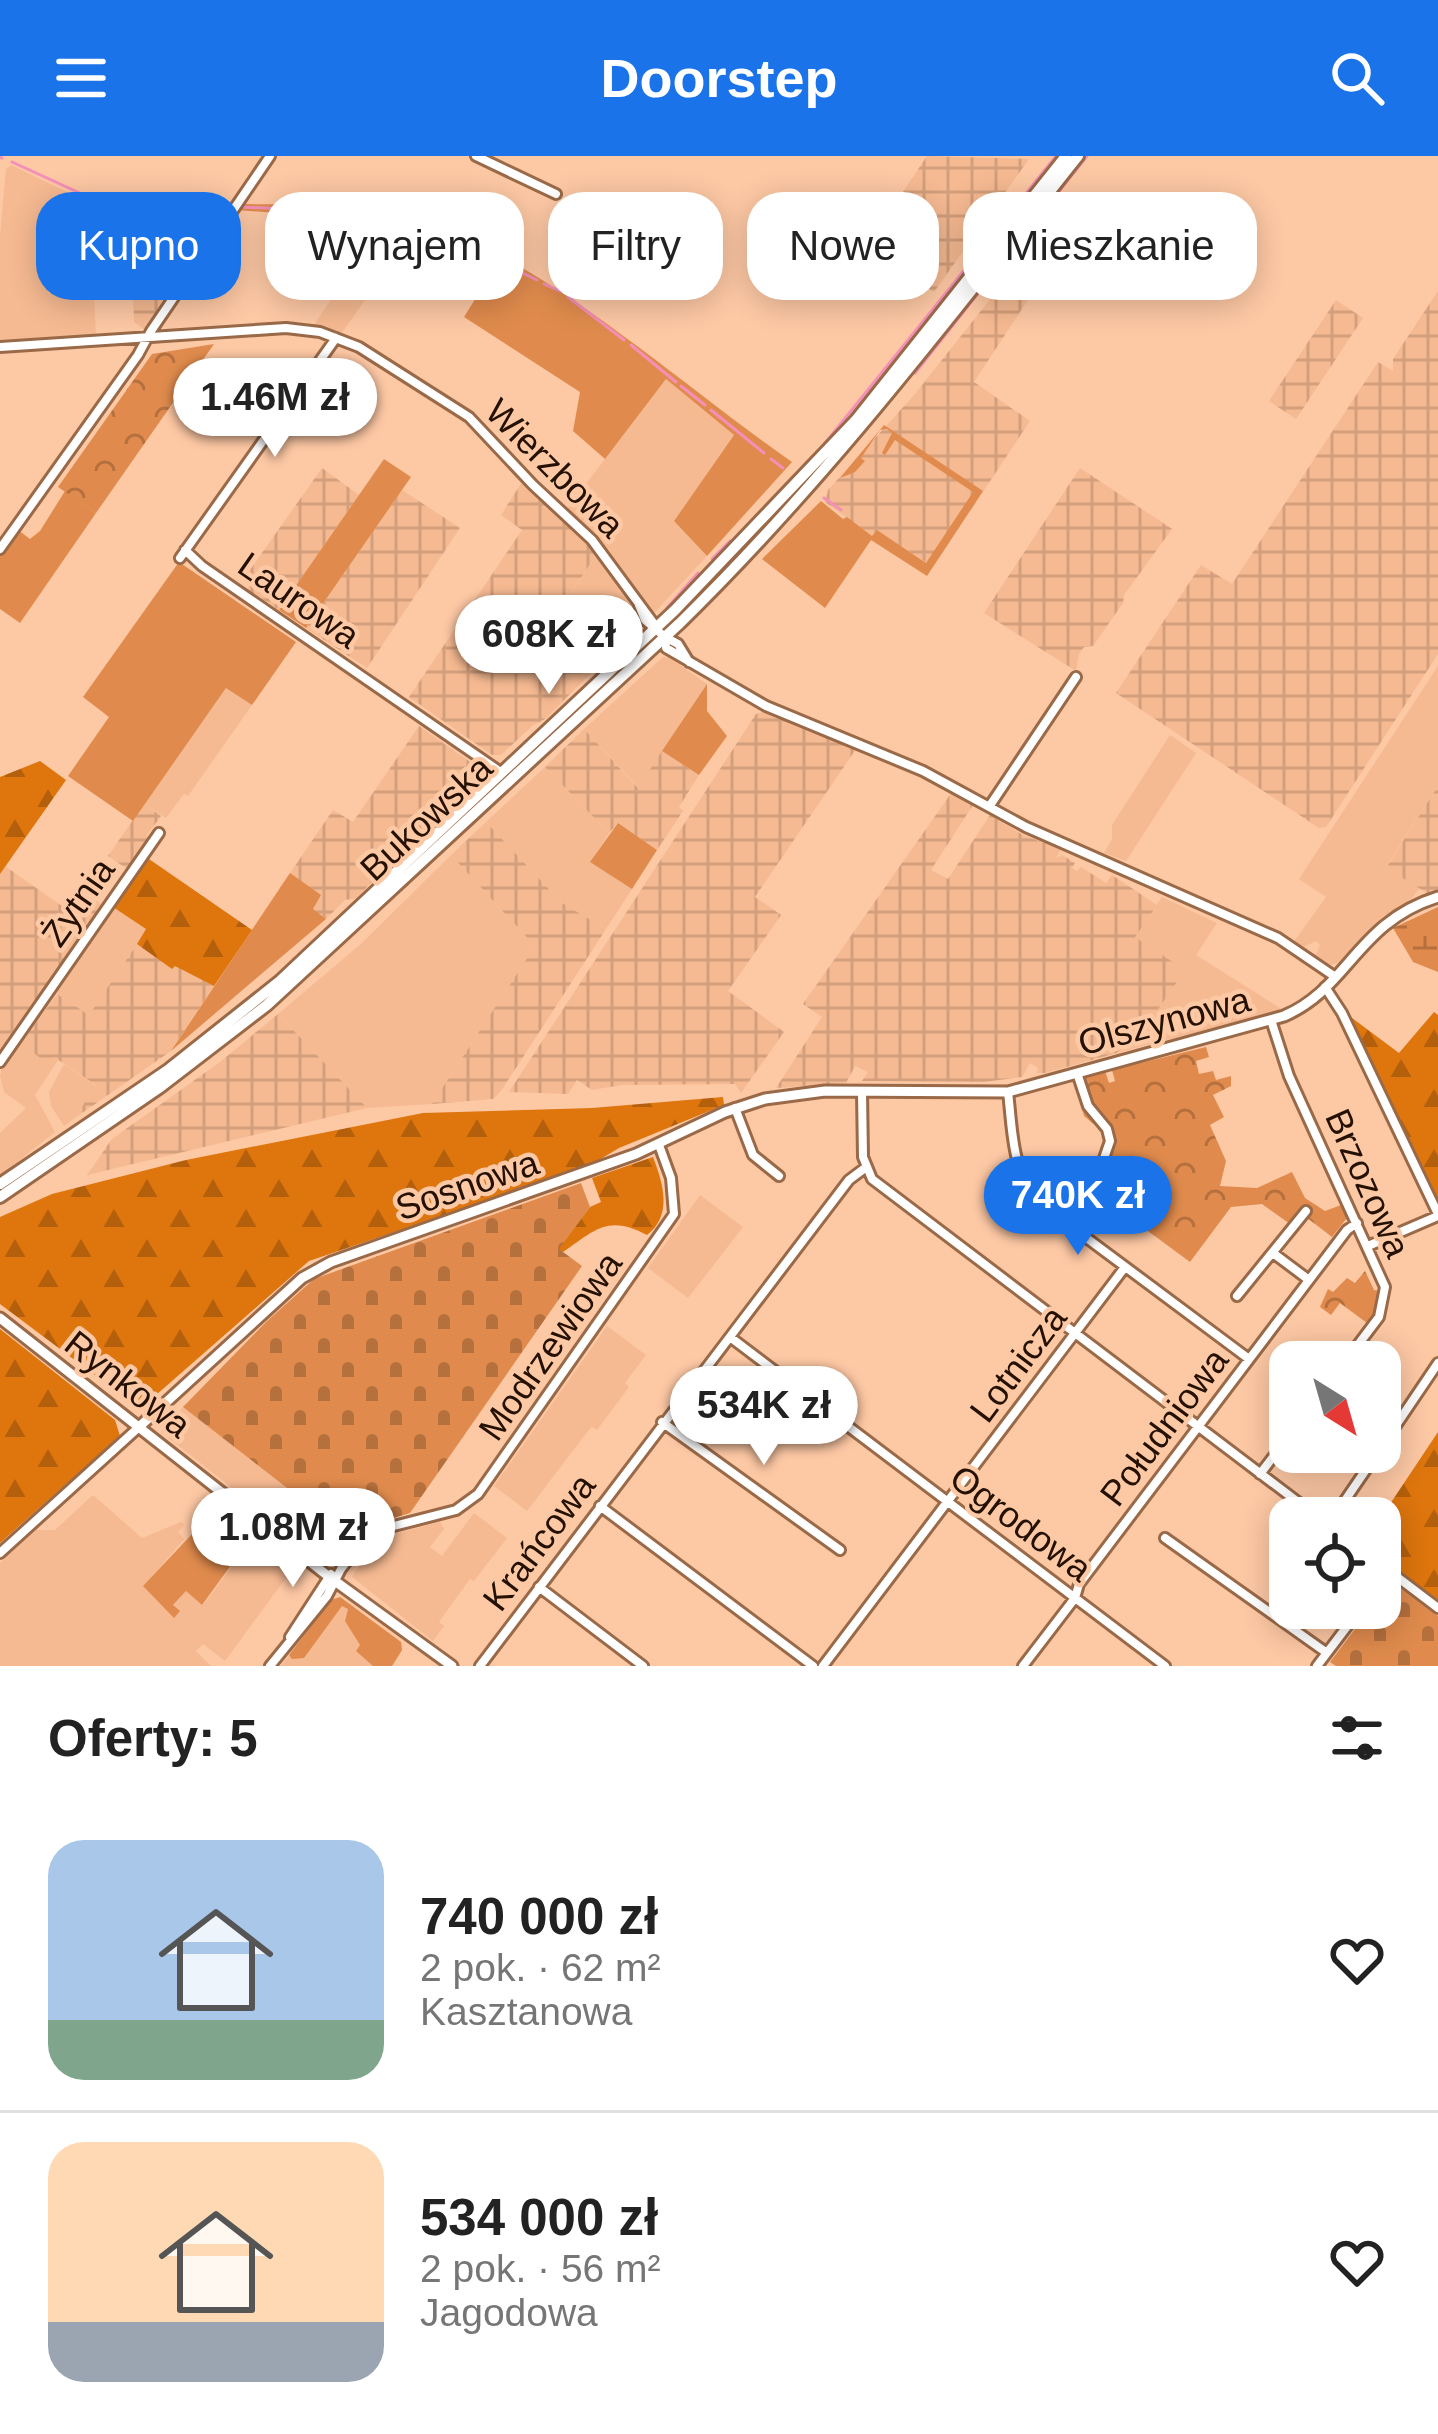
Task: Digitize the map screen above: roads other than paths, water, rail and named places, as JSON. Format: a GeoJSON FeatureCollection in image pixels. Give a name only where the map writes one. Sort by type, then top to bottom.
{"type":"FeatureCollection","features":[{"type":"Feature","properties":{"kind":"main road","name":"Bukowska"},"geometry":{"type":"LineString","coordinates":[[0,1197],[154,1093],[267,1005],[660,633],[833,446],[1066,156]]}},
{"type":"Feature","properties":{"kind":"main road","name":"Bukowska"},"geometry":{"type":"LineString","coordinates":[[0,1184],[230,1022],[660,633],[680,623],[743,561],[864,425],[1078,156]]}},
{"type":"Feature","properties":{"kind":"street"},"geometry":{"type":"LineString","coordinates":[[0,549],[270,156]]}},
{"type":"Feature","properties":{"kind":"street"},"geometry":{"type":"LineString","coordinates":[[476,156],[552,192]]}},
{"type":"Feature","properties":{"kind":"street","name":"Wierzbowa"},"geometry":{"type":"LineString","coordinates":[[0,347],[286,328],[336,338],[393,367],[477,424],[532,485],[592,540],[645,620],[678,644],[690,663]]}},
{"type":"Feature","properties":{"kind":"street","name":"Laurowa"},"geometry":{"type":"LineString","coordinates":[[336,338],[183,554],[503,774]]}},
{"type":"Feature","properties":{"kind":"street"},"geometry":{"type":"LineString","coordinates":[[678,644],[680,623]]}},
{"type":"Feature","properties":{"kind":"street","name":"Wierzbowa"},"geometry":{"type":"LineString","coordinates":[[660,633],[667,648],[766,706],[923,770],[989,807],[1278,938],[1334,976]]}},
{"type":"Feature","properties":{"kind":"street"},"geometry":{"type":"LineString","coordinates":[[989,807],[1076,677]]}},
{"type":"Feature","properties":{"kind":"street","name":"Żytnia"},"geometry":{"type":"LineString","coordinates":[[0,1062],[159,833]]}},
{"type":"Feature","properties":{"kind":"street","name":"Olszynowa"},"geometry":{"type":"LineString","coordinates":[[862,1092],[1008,1092],[1271,1020],[1303,1007],[1390,918],[1438,898]]}},
{"type":"Feature","properties":{"kind":"street"},"geometry":{"type":"LineString","coordinates":[[1325,986],[1438,1215],[1368,1246]]}},
{"type":"Feature","properties":{"kind":"street","name":"Brzozowa"},"geometry":{"type":"LineString","coordinates":[[1271,1020],[1289,1076],[1385,1287],[1384,1306],[1360,1341]]}},
{"type":"Feature","properties":{"kind":"street"},"geometry":{"type":"LineString","coordinates":[[1067,1223],[1094,1187],[1110,1141],[1107,1129],[1088,1106],[1077,1072]]}},
{"type":"Feature","properties":{"kind":"street","name":"Sosnowa"},"geometry":{"type":"LineString","coordinates":[[139,1426],[317,1268],[659,1145],[735,1108],[812,1091],[862,1092]]}},
{"type":"Feature","properties":{"kind":"street"},"geometry":{"type":"LineString","coordinates":[[862,1092],[865,1168],[882,1188],[1291,1497]]}},
{"type":"Feature","properties":{"kind":"street"},"geometry":{"type":"LineString","coordinates":[[1008,1092],[1015,1159],[1026,1188],[1249,1359]]}},
{"type":"Feature","properties":{"kind":"street"},"geometry":{"type":"LineString","coordinates":[[735,1108],[753,1155],[779,1176]]}},
{"type":"Feature","properties":{"kind":"street","name":"Modrzewiowa"},"geometry":{"type":"LineString","coordinates":[[332,1579],[374,1533],[466,1505],[495,1471],[674,1214],[676,1200],[659,1145]]}},
{"type":"Feature","properties":{"kind":"street","name":"Krańcowa"},"geometry":{"type":"LineString","coordinates":[[480,1666],[849,1180],[865,1168]]}},
{"type":"Feature","properties":{"kind":"street"},"geometry":{"type":"LineString","coordinates":[[1238,1296],[1306,1211]]}},
{"type":"Feature","properties":{"kind":"street","name":"Południowa"},"geometry":{"type":"LineString","coordinates":[[1023,1666],[1075,1598],[1074,1591],[1357,1223]]}},
{"type":"Feature","properties":{"kind":"street"},"geometry":{"type":"LineString","coordinates":[[1274,1253],[1309,1280]]}},
{"type":"Feature","properties":{"kind":"street","name":"Lotnicza"},"geometry":{"type":"LineString","coordinates":[[824,1666],[1125,1267]]}},
{"type":"Feature","properties":{"kind":"street","name":"Rynkowa"},"geometry":{"type":"LineString","coordinates":[[0,1318],[332,1579],[452,1666]]}},
{"type":"Feature","properties":{"kind":"street","name":"Ogrodowa"},"geometry":{"type":"LineString","coordinates":[[730,1336],[1165,1666]]}},
{"type":"Feature","properties":{"kind":"street"},"geometry":{"type":"LineString","coordinates":[[1401,1418],[1438,1363]]}},
{"type":"Feature","properties":{"kind":"street"},"geometry":{"type":"LineString","coordinates":[[662,1422],[839,1550]]}},
{"type":"Feature","properties":{"kind":"street"},"geometry":{"type":"LineString","coordinates":[[0,1553],[139,1426]]}},
{"type":"Feature","properties":{"kind":"street"},"geometry":{"type":"LineString","coordinates":[[1260,1474],[1269,1462]]}},
{"type":"Feature","properties":{"kind":"street"},"geometry":{"type":"LineString","coordinates":[[601,1506],[813,1666]]}},
{"type":"Feature","properties":{"kind":"street"},"geometry":{"type":"LineString","coordinates":[[1165,1538],[1327,1653]]}},
{"type":"Feature","properties":{"kind":"street"},"geometry":{"type":"LineString","coordinates":[[270,1666],[332,1579]]}},
{"type":"Feature","properties":{"kind":"street"},"geometry":{"type":"LineString","coordinates":[[1401,1583],[1438,1608]]}},
{"type":"Feature","properties":{"kind":"street"},"geometry":{"type":"LineString","coordinates":[[539,1587],[643,1666]]}},
{"type":"Feature","properties":{"kind":"street"},"geometry":{"type":"LineString","coordinates":[[1317,1666],[1345,1629]]}},
{"type":"Feature","properties":{"kind":"waterway"},"geometry":{"type":"LineString","coordinates":[[814,457],[1056,156]]}},
{"type":"Feature","properties":{"kind":"waterway"},"geometry":{"type":"LineString","coordinates":[[915,373],[1087,156]]}},
{"type":"Feature","properties":{"kind":"waterway"},"geometry":{"type":"LineString","coordinates":[[12,162],[78,192]]}},
{"type":"Feature","properties":{"kind":"waterway"},"geometry":{"type":"LineString","coordinates":[[241,207],[265,208]]}},
{"type":"Feature","properties":{"kind":"waterway"},"geometry":{"type":"LineString","coordinates":[[524,274],[537,280]]}},
{"type":"Feature","properties":{"kind":"waterway"},"geometry":{"type":"LineString","coordinates":[[544,284],[548,286]]}},
{"type":"Feature","properties":{"kind":"waterway"},"geometry":{"type":"LineString","coordinates":[[572,300],[624,340]]}},
{"type":"Feature","properties":{"kind":"waterway"},"geometry":{"type":"LineString","coordinates":[[631,345],[676,382]]}},
{"type":"Feature","properties":{"kind":"waterway"},"geometry":{"type":"LineString","coordinates":[[681,386],[705,405]]}},
{"type":"Feature","properties":{"kind":"waterway"},"geometry":{"type":"LineString","coordinates":[[711,410],[764,453]]}},
{"type":"Feature","properties":{"kind":"waterway"},"geometry":{"type":"LineString","coordinates":[[771,459],[783,468]]}},
{"type":"Feature","properties":{"kind":"waterway"},"geometry":{"type":"LineString","coordinates":[[824,498],[841,510]]}},
{"type":"Feature","properties":{"kind":"waterway"},"geometry":{"type":"LineString","coordinates":[[712,559],[730,541]]}},
{"type":"Feature","properties":{"kind":"waterway"},"geometry":{"type":"LineString","coordinates":[[667,608],[698,573]]}}]}
